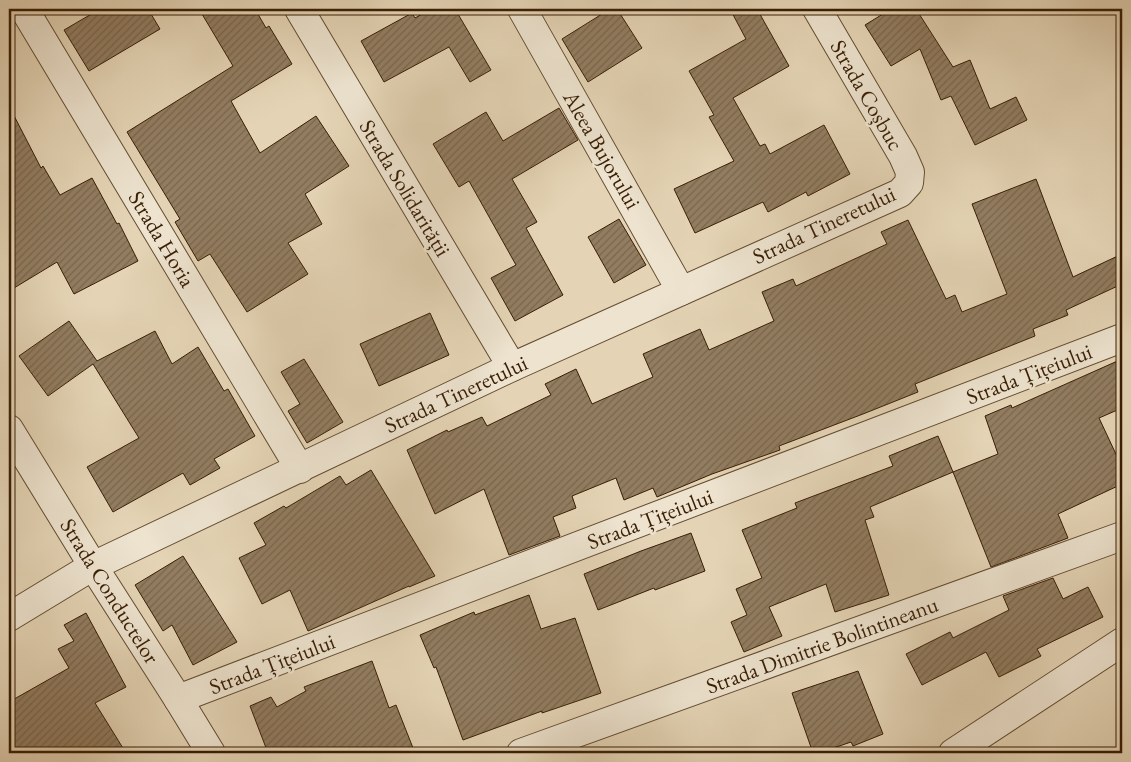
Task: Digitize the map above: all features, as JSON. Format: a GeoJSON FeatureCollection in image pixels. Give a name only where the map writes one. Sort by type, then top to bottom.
{"type":"FeatureCollection","features":[{"type":"Feature","properties":{"kind":"street","name":"Strada Horia"},"geometry":{"type":"LineString","coordinates":[[24,9],[300,469]]}},
{"type":"Feature","properties":{"kind":"street","name":"Strada Solidarității"},"geometry":{"type":"LineString","coordinates":[[298,9],[512,367]]}},
{"type":"Feature","properties":{"kind":"street","name":"Aleea Bujorului"},"geometry":{"type":"LineString","coordinates":[[522,9],[681,291]]}},
{"type":"Feature","properties":{"kind":"street","name":"Strada Coșbuc"},"geometry":{"type":"LineString","coordinates":[[817,9],[902,156],[910,172],[909,184]]}},
{"type":"Feature","properties":{"kind":"street","name":"Strada Tineretului"},"geometry":{"type":"LineString","coordinates":[[9,617],[93,566],[512,367],[893,196],[909,184]]}},
{"type":"Feature","properties":{"kind":"street","name":"Strada Țițeiului"},"geometry":{"type":"LineString","coordinates":[[178,699],[1122,338]]}},
{"type":"Feature","properties":{"kind":"street","name":"Strada Conductelor"},"geometry":{"type":"LineString","coordinates":[[9,429],[211,753]]}},
{"type":"Feature","properties":{"kind":"street","name":"Strada Dimitrie Bolintineanu"},"geometry":{"type":"LineString","coordinates":[[521,753],[1122,536]]}},
{"type":"Feature","properties":{"kind":"street"},"geometry":{"type":"LineString","coordinates":[[953,753],[1122,642]]}},
{"type":"Feature","properties":{"kind":"building"},"geometry":{"type":"Polygon","coordinates":[[[100,9],[148,9],[160,29],[89,71],[64,30],[100,9]]]}},
{"type":"Feature","properties":{"kind":"building"},"geometry":{"type":"Polygon","coordinates":[[[199,9],[255,9],[266,28],[269,26],[292,64],[231,101],[260,153],[316,116],[349,166],[305,194],[322,224],[288,243],[308,274],[247,312],[210,254],[198,261],[175,222],[180,219],[127,132],[233,66],[199,9]]]}},
{"type":"Feature","properties":{"kind":"building"},"geometry":{"type":"Polygon","coordinates":[[[431,9],[455,9],[491,70],[470,82],[449,47],[384,82],[361,41],[412,13],[415,18],[431,9]]]}},
{"type":"Feature","properties":{"kind":"building"},"geometry":{"type":"Polygon","coordinates":[[[610,9],[617,9],[642,48],[588,82],[562,39],[610,9]]]}},
{"type":"Feature","properties":{"kind":"building"},"geometry":{"type":"Polygon","coordinates":[[[730,9],[757,9],[789,66],[733,98],[760,146],[765,144],[770,154],[824,125],[850,174],[808,196],[806,192],[768,212],[763,202],[695,233],[674,189],[734,161],[709,117],[714,115],[689,71],[746,39],[730,9]]]}},
{"type":"Feature","properties":{"kind":"building"},"geometry":{"type":"Polygon","coordinates":[[[891,9],[916,9],[953,67],[970,60],[990,109],[1016,97],[1027,120],[975,145],[951,96],[941,100],[920,49],[891,66],[865,25],[891,9]]]}},
{"type":"Feature","properties":{"kind":"building"},"geometry":{"type":"Polygon","coordinates":[[[9,106],[41,168],[43,166],[60,195],[92,178],[117,224],[119,223],[138,261],[74,294],[57,262],[9,291],[9,106]]]}},
{"type":"Feature","properties":{"kind":"building"},"geometry":{"type":"Polygon","coordinates":[[[559,108],[578,140],[512,179],[537,222],[526,228],[563,295],[515,321],[491,278],[516,265],[469,181],[459,187],[433,144],[486,112],[503,141],[559,108]]]}},
{"type":"Feature","properties":{"kind":"building"},"geometry":{"type":"Polygon","coordinates":[[[1036,179],[1073,277],[1122,254],[1122,284],[1066,310],[1068,315],[1033,329],[1035,336],[915,384],[918,392],[779,446],[780,450],[712,474],[657,497],[653,488],[624,500],[616,478],[572,496],[576,508],[553,517],[560,536],[509,555],[484,489],[435,514],[407,450],[447,430],[448,432],[482,417],[487,426],[551,395],[545,384],[576,369],[592,404],[653,377],[643,354],[700,329],[709,350],[774,321],[762,292],[793,279],[796,286],[887,244],[881,232],[908,220],[946,299],[955,295],[962,312],[1007,294],[972,204],[1036,179]]]}},
{"type":"Feature","properties":{"kind":"building"},"geometry":{"type":"Polygon","coordinates":[[[619,219],[646,265],[614,283],[588,237],[619,219]]]}},
{"type":"Feature","properties":{"kind":"building"},"geometry":{"type":"Polygon","coordinates":[[[430,313],[449,355],[379,386],[360,344],[430,313]]]}},
{"type":"Feature","properties":{"kind":"building"},"geometry":{"type":"Polygon","coordinates":[[[69,321],[97,361],[155,331],[172,364],[198,347],[224,391],[228,389],[255,436],[214,459],[220,468],[190,485],[183,473],[113,512],[87,467],[139,438],[93,364],[48,396],[19,356],[69,321]]]}},
{"type":"Feature","properties":{"kind":"building"},"geometry":{"type":"Polygon","coordinates":[[[304,359],[343,422],[307,443],[288,411],[300,404],[281,372],[304,359]]]}},
{"type":"Feature","properties":{"kind":"building"},"geometry":{"type":"Polygon","coordinates":[[[1122,359],[1122,408],[1099,418],[1122,467],[1122,484],[1058,514],[1068,538],[991,567],[953,472],[998,454],[985,416],[1011,405],[1012,408],[1122,359]]]}},
{"type":"Feature","properties":{"kind":"building"},"geometry":{"type":"Polygon","coordinates":[[[938,436],[953,472],[870,507],[874,517],[865,520],[889,595],[835,612],[826,584],[769,607],[782,636],[744,652],[731,622],[747,615],[736,589],[762,578],[742,530],[797,508],[795,503],[893,466],[889,456],[938,436]]]}},
{"type":"Feature","properties":{"kind":"building"},"geometry":{"type":"Polygon","coordinates":[[[371,470],[435,576],[308,631],[290,590],[262,604],[239,558],[266,545],[254,523],[284,506],[286,508],[340,476],[346,485],[371,470]]]}},
{"type":"Feature","properties":{"kind":"building"},"geometry":{"type":"Polygon","coordinates":[[[691,533],[705,571],[598,610],[584,574],[691,533]]]}},
{"type":"Feature","properties":{"kind":"building"},"geometry":{"type":"Polygon","coordinates":[[[183,556],[237,642],[193,665],[172,625],[163,631],[135,585],[183,556]]]}},
{"type":"Feature","properties":{"kind":"building"},"geometry":{"type":"Polygon","coordinates":[[[1053,578],[1063,599],[1088,587],[1103,617],[1037,649],[1041,656],[999,677],[986,652],[922,685],[906,654],[950,632],[953,638],[1009,610],[1003,596],[1053,578]]]}},
{"type":"Feature","properties":{"kind":"building"},"geometry":{"type":"Polygon","coordinates":[[[529,595],[541,629],[575,618],[601,693],[542,713],[542,711],[463,740],[436,667],[434,668],[420,635],[474,612],[475,615],[529,595]]]}},
{"type":"Feature","properties":{"kind":"building"},"geometry":{"type":"Polygon","coordinates":[[[86,613],[126,687],[95,703],[126,753],[9,753],[9,702],[69,668],[58,649],[74,641],[64,625],[86,613]]]}},
{"type":"Feature","properties":{"kind":"building"},"geometry":{"type":"Polygon","coordinates":[[[372,661],[389,708],[396,705],[415,753],[268,753],[250,706],[271,697],[277,707],[306,691],[304,687],[372,661]]]}},
{"type":"Feature","properties":{"kind":"building"},"geometry":{"type":"Polygon","coordinates":[[[858,671],[883,734],[853,746],[851,742],[819,753],[813,753],[792,693],[858,671]]]}}]}
